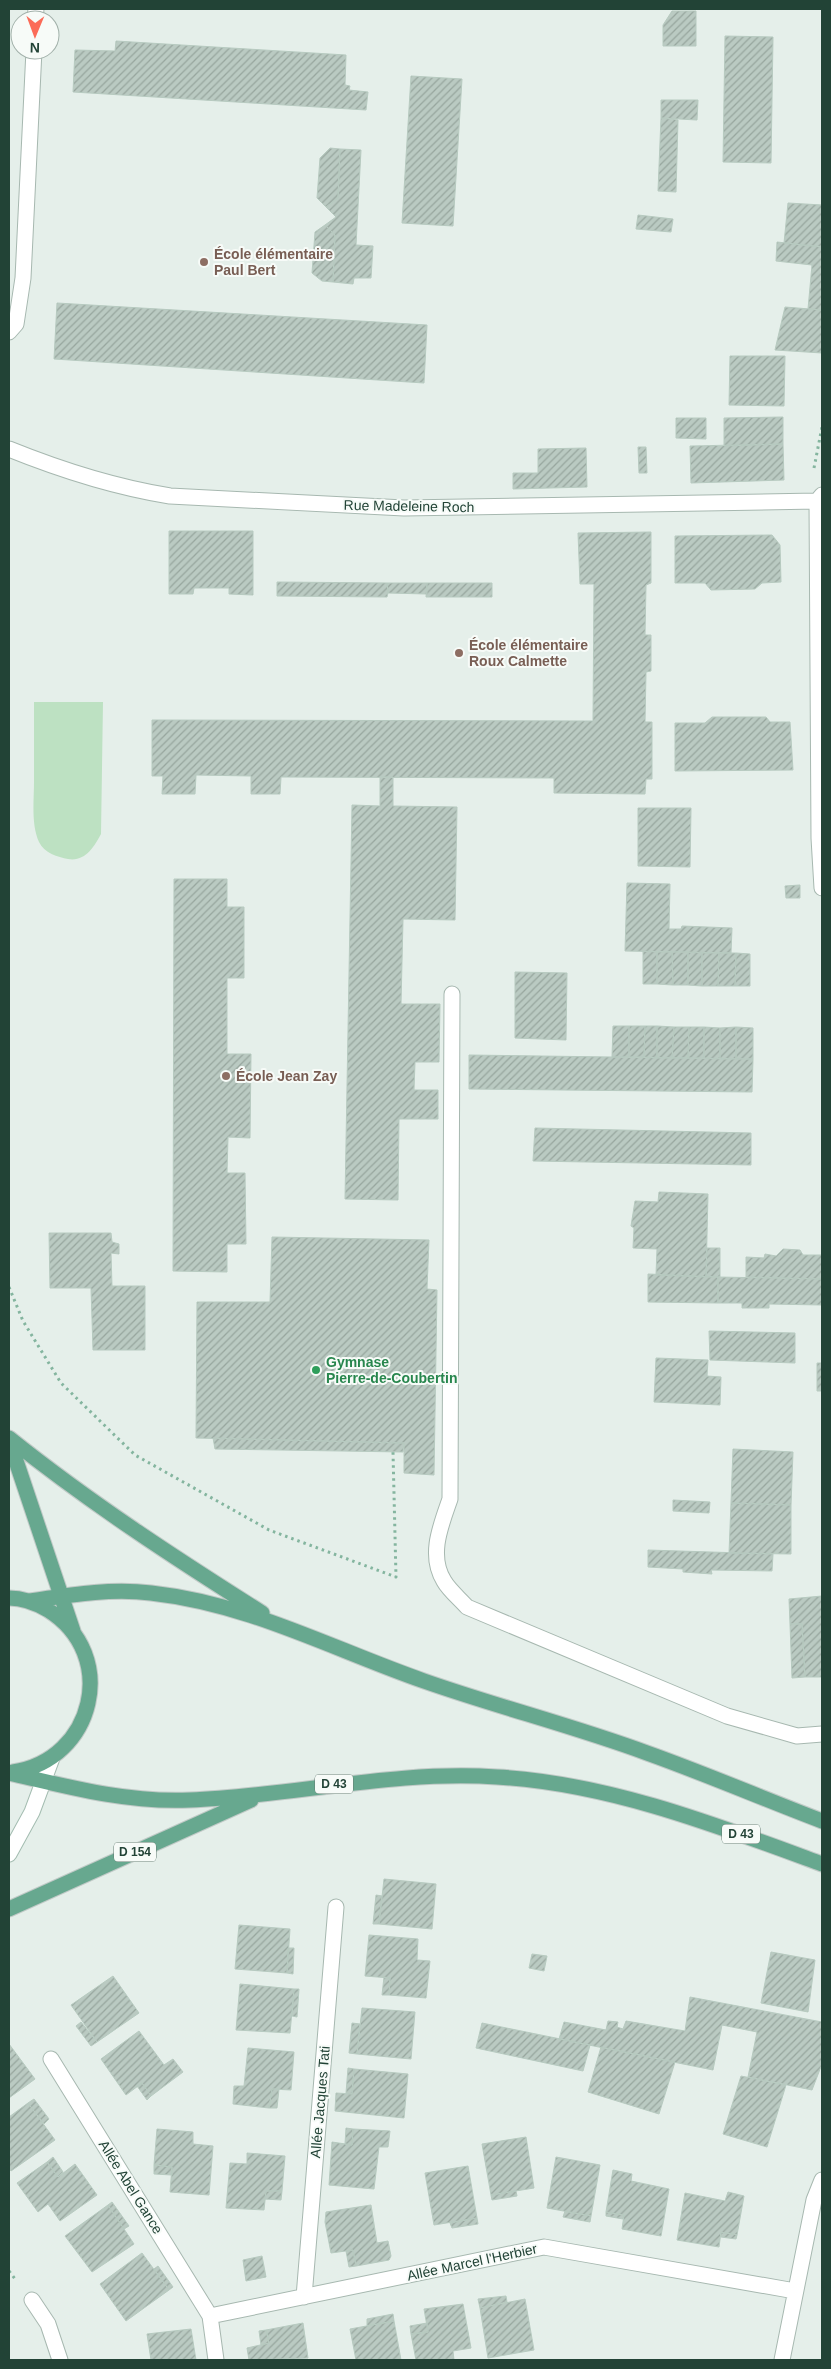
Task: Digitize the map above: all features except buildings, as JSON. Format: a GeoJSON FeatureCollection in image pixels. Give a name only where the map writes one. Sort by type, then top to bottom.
{"type":"FeatureCollection","features":[{"type":"Feature","properties":{"kind":"main road"},"geometry":{"type":"LineString","coordinates":[[9,1439],[75,1635],[83,1650],[88,1667],[89,1701],[76,1733],[65,1747],[52,1758],[24,1771],[9,1773]]}},
{"type":"Feature","properties":{"kind":"main road"},"geometry":{"type":"LineString","coordinates":[[9,1439],[65,1483],[140,1536],[280,1624]]}},
{"type":"Feature","properties":{"kind":"main road"},"geometry":{"type":"LineString","coordinates":[[9,1598],[30,1601],[92,1592],[150,1592],[216,1604],[280,1624],[402,1673],[648,1753],[822,1821]]}},
{"type":"Feature","properties":{"kind":"main road"},"geometry":{"type":"LineString","coordinates":[[30,1601],[55,1615],[75,1635]]}},
{"type":"Feature","properties":{"kind":"main road","name":"D 43"},"geometry":{"type":"LineString","coordinates":[[9,1773],[43,1782],[106,1794],[144,1799],[188,1800],[262,1795],[392,1778],[496,1776],[534,1780],[658,1807],[822,1864]]}},
{"type":"Feature","properties":{"kind":"main road","name":"D 154"},"geometry":{"type":"LineString","coordinates":[[9,1909],[262,1795]]}},
{"type":"Feature","properties":{"kind":"street"},"geometry":{"type":"LineString","coordinates":[[9,332],[16,324],[23,278],[34,60]]}},
{"type":"Feature","properties":{"kind":"street","name":"Rue Madeleine Roch"},"geometry":{"type":"LineString","coordinates":[[9,449],[52,466],[137,491],[170,496],[404,508],[820,498]]}},
{"type":"Feature","properties":{"kind":"street"},"geometry":{"type":"LineString","coordinates":[[820,498],[822,888]]}},
{"type":"Feature","properties":{"kind":"street"},"geometry":{"type":"LineString","coordinates":[[452,994],[450,1499],[439,1531],[435,1557],[444,1581],[467,1607],[728,1716],[797,1736],[822,1734]]}},
{"type":"Feature","properties":{"kind":"street"},"geometry":{"type":"LineString","coordinates":[[9,1854],[32,1812],[52,1758]]}},
{"type":"Feature","properties":{"kind":"street","name":"Allée Jacques Tati"},"geometry":{"type":"LineString","coordinates":[[304,2297],[336,1907]]}},
{"type":"Feature","properties":{"kind":"street","name":"Allée Abel Gance"},"geometry":{"type":"LineString","coordinates":[[51,2059],[210,2316]]}},
{"type":"Feature","properties":{"kind":"street"},"geometry":{"type":"LineString","coordinates":[[782,2360],[814,2200],[822,2180]]}},
{"type":"Feature","properties":{"kind":"street","name":"Allée Marcel l'Herbier"},"geometry":{"type":"LineString","coordinates":[[210,2316],[544,2247],[795,2291]]}},
{"type":"Feature","properties":{"kind":"street"},"geometry":{"type":"LineString","coordinates":[[32,2300],[48,2324],[60,2360]]}},
{"type":"Feature","properties":{"kind":"street"},"geometry":{"type":"LineString","coordinates":[[210,2316],[216,2360]]}},
{"type":"Feature","properties":{"kind":"path"},"geometry":{"type":"LineString","coordinates":[[9,1287],[23,1321],[61,1383],[135,1455],[269,1530],[396,1577],[393,1452]]}},
{"type":"Feature","properties":{"kind":"green space"},"geometry":{"type":"Polygon","coordinates":[[[34,702],[103,702],[101,834],[92,848],[79,858],[68,859],[52,854],[41,846],[36,835],[34,812],[34,702]]]}},
{"type":"Feature","properties":{"kind":"place","name":"École élémentaire Paul Bert"},"geometry":{"type":"Point","coordinates":[204,262]}},
{"type":"Feature","properties":{"kind":"place","name":"École élémentaire Roux Calmette"},"geometry":{"type":"Point","coordinates":[459,653]}},
{"type":"Feature","properties":{"kind":"place","name":"École Jean Zay"},"geometry":{"type":"Point","coordinates":[226,1076]}},
{"type":"Feature","properties":{"kind":"place","name":"Gymnase Pierre-de-Coubertin"},"geometry":{"type":"Point","coordinates":[316,1370]}}]}
